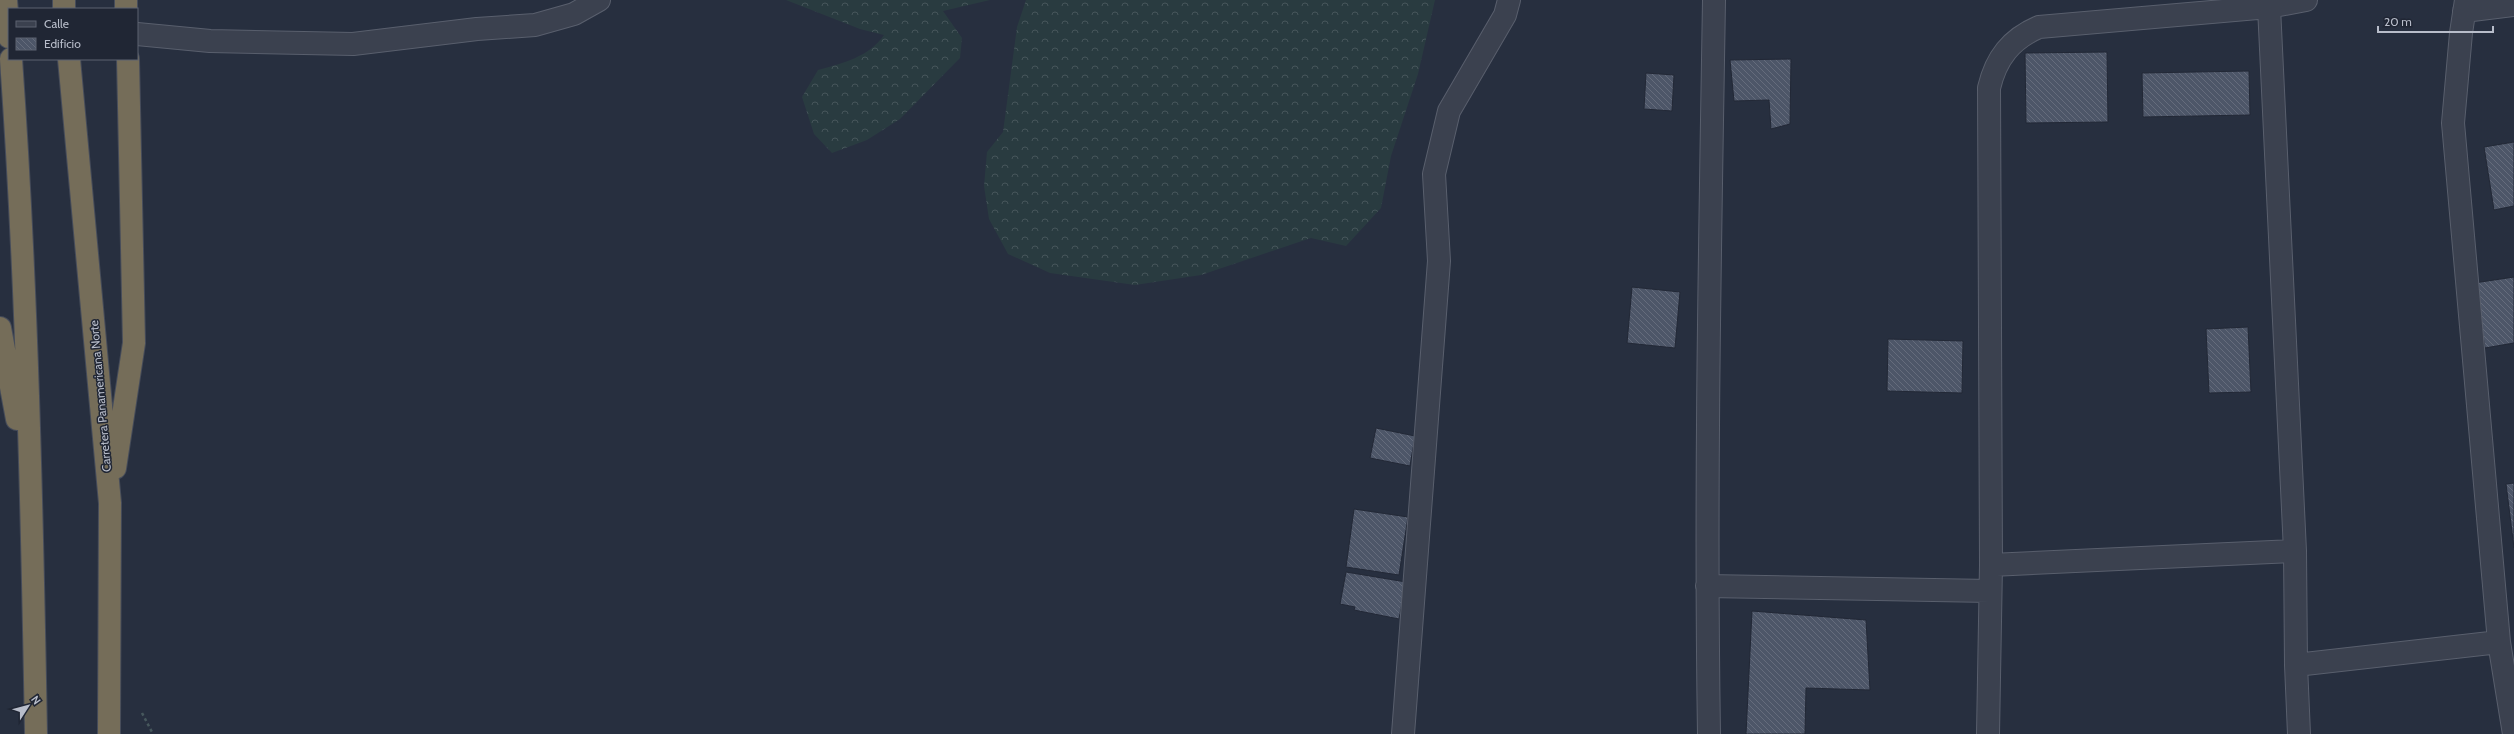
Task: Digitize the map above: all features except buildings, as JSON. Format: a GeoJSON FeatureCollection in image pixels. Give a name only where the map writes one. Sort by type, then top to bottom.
{"type":"FeatureCollection","features":[{"type":"Feature","properties":{"kind":"highway"},"geometry":{"type":"LineString","coordinates":[[6,0],[8,25]]}},
{"type":"Feature","properties":{"kind":"highway"},"geometry":{"type":"LineString","coordinates":[[11,60],[23,286],[31,494],[36,734]]}},
{"type":"Feature","properties":{"kind":"highway","name":"Carretera Panamericana Norte"},"geometry":{"type":"LineString","coordinates":[[69,60],[110,503],[109,734]]}},
{"type":"Feature","properties":{"kind":"highway"},"geometry":{"type":"LineString","coordinates":[[110,503],[134,343],[128,60]]}},
{"type":"Feature","properties":{"kind":"highway"},"geometry":{"type":"LineString","coordinates":[[0,328],[31,494]]}},
{"type":"Feature","properties":{"kind":"street"},"geometry":{"type":"LineString","coordinates":[[138,34],[210,41],[353,44],[477,29],[535,25],[574,14],[599,0]]}},
{"type":"Feature","properties":{"kind":"street"},"geometry":{"type":"LineString","coordinates":[[1403,734],[1439,261],[1434,174],[1449,111],[1505,15],[1508,0]]}},
{"type":"Feature","properties":{"kind":"street"},"geometry":{"type":"LineString","coordinates":[[1709,734],[1707,586],[1708,316],[1714,0]]}},
{"type":"Feature","properties":{"kind":"street"},"geometry":{"type":"LineString","coordinates":[[1988,734],[1990,591],[1989,88],[1998,62],[2014,40],[2039,27],[2269,7],[2306,0]]}},
{"type":"Feature","properties":{"kind":"street"},"geometry":{"type":"LineString","coordinates":[[2514,6],[2465,5],[2454,123],[2499,642],[2514,734]]}},
{"type":"Feature","properties":{"kind":"street"},"geometry":{"type":"LineString","coordinates":[[2269,7],[2295,552],[2296,665],[2299,734]]}},
{"type":"Feature","properties":{"kind":"street"},"geometry":{"type":"LineString","coordinates":[[1990,565],[2295,552]]}},
{"type":"Feature","properties":{"kind":"street"},"geometry":{"type":"LineString","coordinates":[[1707,586],[1990,591]]}},
{"type":"Feature","properties":{"kind":"street"},"geometry":{"type":"LineString","coordinates":[[2296,665],[2499,642]]}},
{"type":"Feature","properties":{"kind":"green space"},"geometry":{"type":"Polygon","coordinates":[[[786,0],[990,0],[943,11],[962,38],[960,58],[900,119],[867,140],[832,153],[814,134],[802,97],[818,70],[846,62],[863,54],[878,43],[884,35],[860,29],[786,0]]]}},
{"type":"Feature","properties":{"kind":"green space"},"geometry":{"type":"Polygon","coordinates":[[[1026,0],[1435,0],[1418,74],[1391,156],[1381,208],[1346,246],[1311,238],[1201,275],[1135,285],[1050,273],[1008,254],[989,219],[984,186],[987,152],[1003,132],[1017,27],[1026,0]]]}}]}
